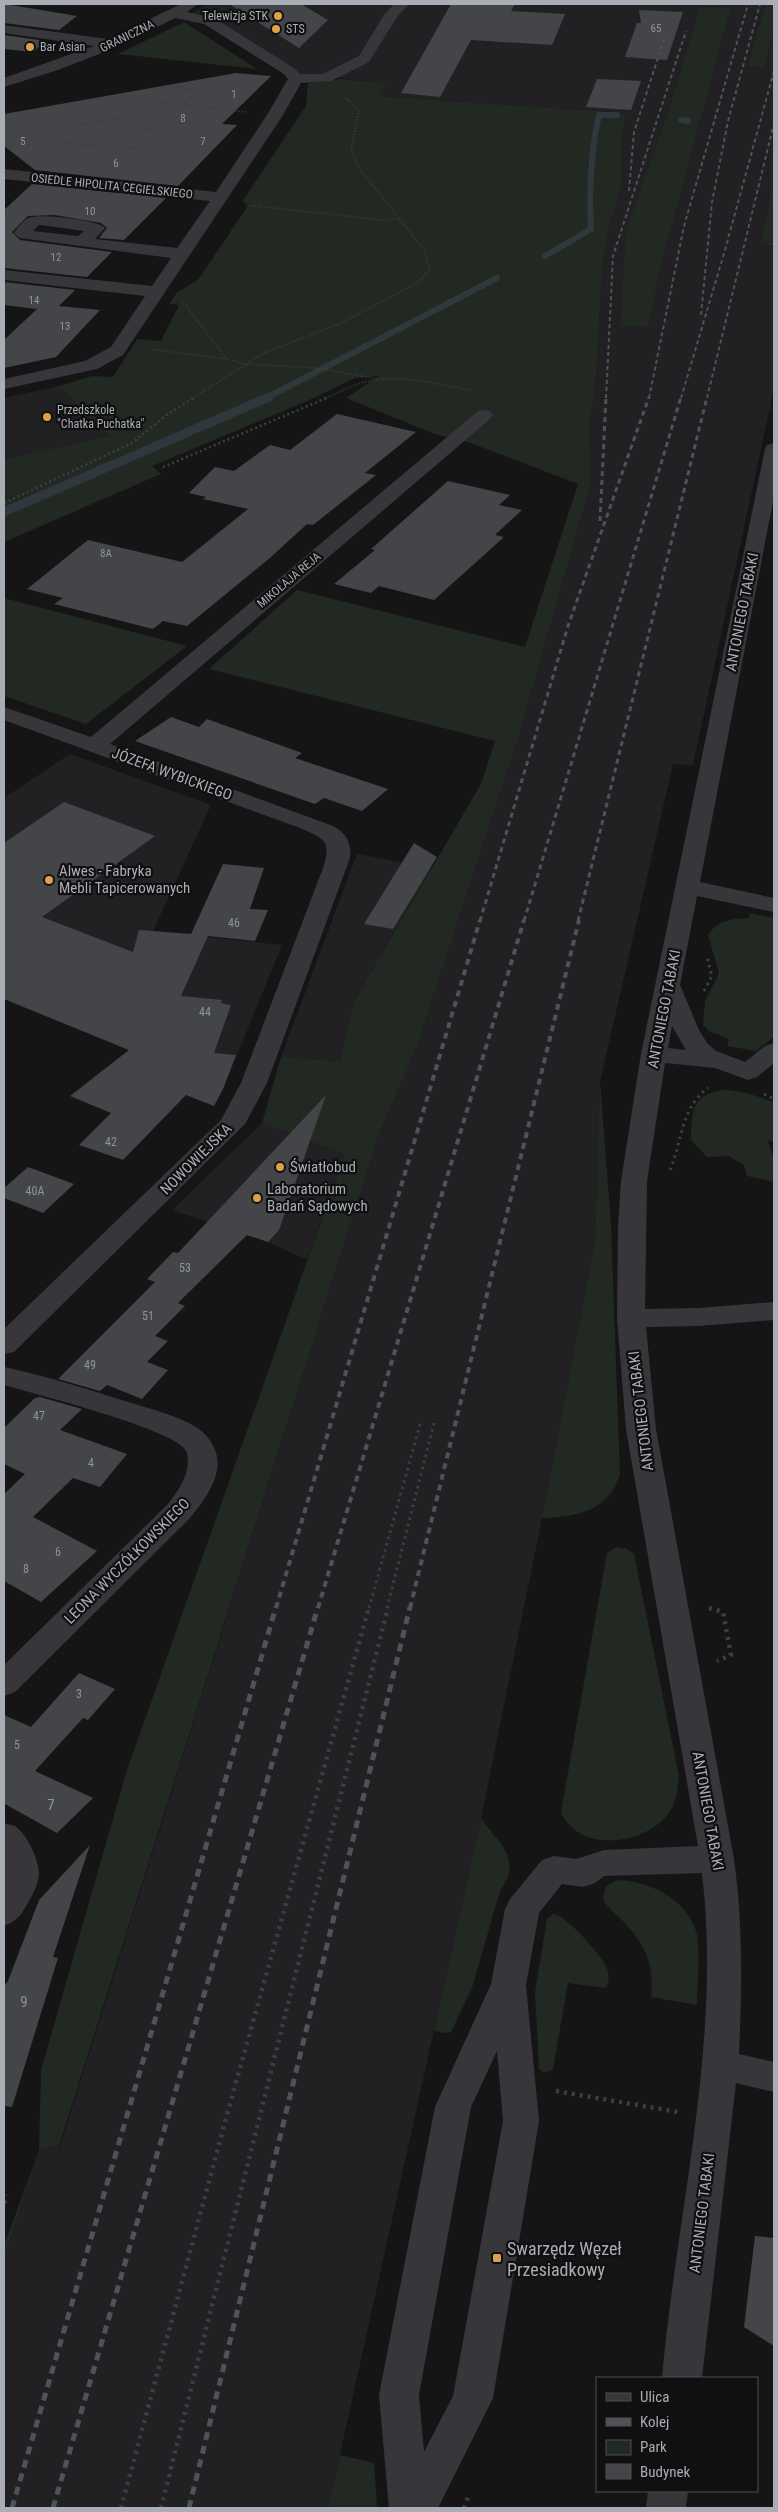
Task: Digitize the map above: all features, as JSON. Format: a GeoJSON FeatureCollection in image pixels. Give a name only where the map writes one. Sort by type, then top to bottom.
{"type":"FeatureCollection","features":[{"type":"Feature","properties":{"kind":"street","name":"GRANICZNA"},"geometry":{"type":"LineString","coordinates":[[4,83],[65,63],[113,44],[191,4]]}},
{"type":"Feature","properties":{"kind":"street"},"geometry":{"type":"LineString","coordinates":[[173,13],[209,21],[289,71],[295,82],[326,78],[364,59],[391,15],[402,4]]}},
{"type":"Feature","properties":{"kind":"street"},"geometry":{"type":"LineString","coordinates":[[4,29],[113,44]]}},
{"type":"Feature","properties":{"kind":"street","name":"OSIEDLE HIPOLITA CEGIELSKIEGO"},"geometry":{"type":"LineString","coordinates":[[4,384],[91,365],[112,356],[121,346],[219,200],[295,82]]}},
{"type":"Feature","properties":{"kind":"street","name":"OSIEDLE HIPOLITA CEGIELSKIEGO"},"geometry":{"type":"LineString","coordinates":[[4,174],[219,200]]}},
{"type":"Feature","properties":{"kind":"street"},"geometry":{"type":"LineString","coordinates":[[82,242],[182,254]]}},
{"type":"Feature","properties":{"kind":"street"},"geometry":{"type":"LineString","coordinates":[[4,275],[157,292]]}},
{"type":"Feature","properties":{"kind":"street","name":"MIKOŁAJA REJA"},"geometry":{"type":"LineString","coordinates":[[94,746],[484,415]]}},
{"type":"Feature","properties":{"kind":"street","name":"ANTONIEGO TABAKI"},"geometry":{"type":"LineString","coordinates":[[682,2377],[720,2066],[724,2021],[725,1942],[717,1859],[641,1429],[631,1318],[634,1181],[654,1054],[774,449]]}},
{"type":"Feature","properties":{"kind":"street","name":"JÓZEFA WYBICKIEGO"},"geometry":{"type":"LineString","coordinates":[[4,713],[308,823],[338,839]]}},
{"type":"Feature","properties":{"kind":"street","name":"NOWOWIEJSKA"},"geometry":{"type":"LineString","coordinates":[[4,1345],[232,1124],[254,1083],[340,853],[338,839]]}},
{"type":"Feature","properties":{"kind":"street"},"geometry":{"type":"LineString","coordinates":[[688,887],[774,905]]}},
{"type":"Feature","properties":{"kind":"street"},"geometry":{"type":"LineString","coordinates":[[668,985],[678,1005],[687,1036],[706,1054],[748,1072],[774,1051]]}},
{"type":"Feature","properties":{"kind":"street"},"geometry":{"type":"LineString","coordinates":[[654,1054],[719,1061]]}},
{"type":"Feature","properties":{"kind":"street"},"geometry":{"type":"LineString","coordinates":[[631,1318],[698,1317],[774,1311]]}},
{"type":"Feature","properties":{"kind":"street","name":"LEONA WYCZÓŁKOWSKIEGO"},"geometry":{"type":"LineString","coordinates":[[4,1376],[104,1404],[179,1430],[196,1441],[202,1452],[203,1464],[195,1489],[179,1511],[4,1684]]}},
{"type":"Feature","properties":{"kind":"street"},"geometry":{"type":"LineString","coordinates":[[4,1836],[17,1851],[21,1866],[20,1884],[4,1912]]}},
{"type":"Feature","properties":{"kind":"street"},"geometry":{"type":"LineString","coordinates":[[409,2508],[399,2395],[453,2107],[509,1984],[522,1909],[554,1869],[583,1874],[591,1866],[604,1863],[717,1859]]}},
{"type":"Feature","properties":{"kind":"street"},"geometry":{"type":"LineString","coordinates":[[418,2508],[473,2398],[522,2121],[509,1984]]}},
{"type":"Feature","properties":{"kind":"street"},"geometry":{"type":"LineString","coordinates":[[720,2066],[754,2071],[774,2077]]}},
{"type":"Feature","properties":{"kind":"street"},"geometry":{"type":"LineString","coordinates":[[666,2508],[668,2492]]}},
{"type":"Feature","properties":{"kind":"path"},"geometry":{"type":"LineString","coordinates":[[54,4],[63,4]]}},
{"type":"Feature","properties":{"kind":"path"},"geometry":{"type":"LineString","coordinates":[[4,503],[132,443],[165,416],[262,354],[341,323],[419,282],[430,269],[424,250],[358,167],[351,151],[359,110],[355,103],[342,95],[321,87],[295,82]]}},
{"type":"Feature","properties":{"kind":"path"},"geometry":{"type":"LineString","coordinates":[[132,116],[51,129],[66,143],[152,150],[167,133],[122,126],[166,85],[197,90],[184,105]]}},
{"type":"Feature","properties":{"kind":"path"},"geometry":{"type":"LineString","coordinates":[[149,101],[275,114]]}},
{"type":"Feature","properties":{"kind":"path"},"geometry":{"type":"LineString","coordinates":[[219,200],[384,220],[400,218]]}},
{"type":"Feature","properties":{"kind":"path"},"geometry":{"type":"LineString","coordinates":[[769,244],[774,244]]}},
{"type":"Feature","properties":{"kind":"path"},"geometry":{"type":"LineString","coordinates":[[157,292],[180,297],[227,359]]}},
{"type":"Feature","properties":{"kind":"path"},"geometry":{"type":"LineString","coordinates":[[121,346],[227,359],[245,364],[316,368],[381,379]]}},
{"type":"Feature","properties":{"kind":"path"},"geometry":{"type":"LineString","coordinates":[[163,468],[359,384],[381,379],[399,378],[479,393],[493,406],[484,415]]}},
{"type":"Feature","properties":{"kind":"path"},"geometry":{"type":"LineString","coordinates":[[701,997],[712,976],[706,955]]}},
{"type":"Feature","properties":{"kind":"path"},"geometry":{"type":"LineString","coordinates":[[668,1174],[679,1151],[689,1106],[698,1094],[715,1086]]}},
{"type":"Feature","properties":{"kind":"path"},"geometry":{"type":"LineString","coordinates":[[759,1092],[774,1099]]}},
{"type":"Feature","properties":{"kind":"path"},"geometry":{"type":"LineString","coordinates":[[121,2508],[228,2111],[421,1421]]}},
{"type":"Feature","properties":{"kind":"path"},"geometry":{"type":"LineString","coordinates":[[161,2508],[434,1423]]}},
{"type":"Feature","properties":{"kind":"path"},"geometry":{"type":"LineString","coordinates":[[705,1603],[710,1608],[723,1612],[731,1655],[717,1661],[714,1670]]}},
{"type":"Feature","properties":{"kind":"path"},"geometry":{"type":"LineString","coordinates":[[4,2203],[6,2195]]}},
{"type":"Feature","properties":{"kind":"shaded area"},"geometry":{"type":"Polygon","coordinates":[[[208,4],[765,4],[749,66],[764,67],[774,32],[774,182],[760,242],[774,242],[774,388],[693,765],[673,764],[600,1082],[595,1240],[542,1518],[482,1814],[328,2508],[4,2508],[4,2259],[39,2150],[60,2146],[379,1134],[415,1052],[517,743],[591,483],[589,425],[595,393],[602,271],[609,228],[621,190],[621,143],[626,113],[380,96],[385,83],[299,74],[211,16],[192,13],[208,4]],[[700,6],[667,116],[660,270],[731,8],[700,6]]]}},
{"type":"Feature","properties":{"kind":"shaded area","name":"Przedszkole \"Chatka Puchatka\""},"geometry":{"type":"Polygon","coordinates":[[[59,386],[111,436],[4,459],[4,398],[59,386]]]}},
{"type":"Feature","properties":{"kind":"shaded area"},"geometry":{"type":"Polygon","coordinates":[[[70,754],[211,805],[153,931],[282,945],[223,1089],[4,999],[4,798],[70,754]]]}},
{"type":"Feature","properties":{"kind":"shaded area"},"geometry":{"type":"Polygon","coordinates":[[[357,854],[432,868],[353,1003],[340,1061],[281,1057],[357,854]]]}},
{"type":"Feature","properties":{"kind":"shaded area"},"geometry":{"type":"Polygon","coordinates":[[[262,1123],[345,1154],[307,1260],[268,1242],[172,1210],[262,1123]]]}},
{"type":"Feature","properties":{"kind":"green space"},"geometry":{"type":"Polygon","coordinates":[[[765,4],[774,4],[774,31],[764,67],[748,66],[765,4]]]}},
{"type":"Feature","properties":{"kind":"green space"},"geometry":{"type":"Polygon","coordinates":[[[700,6],[731,8],[660,270],[648,327],[620,326],[626,230],[667,116],[700,6]]]}},
{"type":"Feature","properties":{"kind":"green space"},"geometry":{"type":"Polygon","coordinates":[[[184,22],[257,69],[118,54],[184,22]]]}},
{"type":"Feature","properties":{"kind":"green space"},"geometry":{"type":"Polygon","coordinates":[[[340,79],[386,83],[380,96],[626,113],[621,143],[621,190],[609,228],[602,271],[595,393],[589,425],[591,483],[517,743],[415,1052],[379,1134],[59,2146],[39,2150],[41,2070],[127,1770],[345,1154],[262,1123],[281,1057],[340,1061],[353,1003],[481,784],[495,741],[209,669],[297,590],[525,647],[578,484],[471,443],[435,434],[346,398],[379,376],[355,378],[305,402],[152,466],[161,474],[4,542],[4,459],[110,436],[59,386],[92,376],[113,377],[137,339],[161,341],[179,305],[169,304],[177,292],[198,280],[249,204],[242,202],[306,106],[308,83],[340,79]]]}},
{"type":"Feature","properties":{"kind":"green space"},"geometry":{"type":"Polygon","coordinates":[[[774,182],[774,242],[760,243],[774,182]]]}},
{"type":"Feature","properties":{"kind":"green space"},"geometry":{"type":"Polygon","coordinates":[[[4,598],[187,646],[86,724],[4,696],[4,598]]]}},
{"type":"Feature","properties":{"kind":"green space"},"geometry":{"type":"Polygon","coordinates":[[[749,913],[774,918],[774,1037],[756,1051],[727,1046],[729,1039],[709,1031],[703,1025],[705,1001],[719,973],[708,935],[721,923],[749,918],[749,913]]]}},
{"type":"Feature","properties":{"kind":"green space"},"geometry":{"type":"Polygon","coordinates":[[[600,1082],[611,1225],[620,1474],[608,1496],[590,1510],[567,1516],[542,1518],[595,1240],[600,1082]]]}},
{"type":"Feature","properties":{"kind":"green space"},"geometry":{"type":"Polygon","coordinates":[[[727,1090],[747,1093],[774,1102],[774,1142],[768,1140],[774,1162],[774,1182],[747,1176],[744,1165],[729,1156],[707,1157],[691,1140],[693,1112],[696,1104],[707,1094],[727,1090]]]}},
{"type":"Feature","properties":{"kind":"green space"},"geometry":{"type":"Polygon","coordinates":[[[617,1547],[627,1549],[634,1554],[679,1776],[673,1806],[663,1819],[650,1830],[634,1837],[617,1840],[599,1840],[583,1835],[570,1826],[561,1812],[607,1553],[617,1547]]]}},
{"type":"Feature","properties":{"kind":"green space"},"geometry":{"type":"Polygon","coordinates":[[[481,1818],[506,1853],[509,1861],[507,1880],[500,1891],[472,1988],[451,2032],[434,2031],[481,1818]]]}},
{"type":"Feature","properties":{"kind":"green space"},"geometry":{"type":"Polygon","coordinates":[[[622,1880],[645,1885],[667,1895],[685,1910],[691,1920],[696,1931],[698,1946],[697,2005],[651,1997],[651,1974],[642,1945],[621,1919],[608,1907],[603,1898],[605,1888],[615,1881],[622,1880]]]}},
{"type":"Feature","properties":{"kind":"green space"},"geometry":{"type":"Polygon","coordinates":[[[553,1914],[566,1920],[590,1944],[606,1966],[608,1983],[605,1988],[568,1983],[553,2069],[545,2073],[539,2069],[535,1992],[547,1919],[553,1914]]]}},
{"type":"Feature","properties":{"kind":"green space"},"geometry":{"type":"Polygon","coordinates":[[[39,2150],[4,2259],[4,2246],[39,2150]]]}},
{"type":"Feature","properties":{"kind":"green space"},"geometry":{"type":"Polygon","coordinates":[[[340,2455],[374,2463],[377,2508],[328,2508],[340,2455]]]}},
{"type":"Feature","properties":{"kind":"building"},"geometry":{"type":"Polygon","coordinates":[[[4,4],[77,16],[59,30],[4,23],[4,4]]]}},
{"type":"Feature","properties":{"kind":"building"},"geometry":{"type":"Polygon","coordinates":[[[229,4],[301,4],[328,20],[299,48],[229,4]]]}},
{"type":"Feature","properties":{"kind":"building"},"geometry":{"type":"Polygon","coordinates":[[[451,4],[515,4],[511,11],[565,14],[552,45],[471,40],[440,97],[401,93],[451,4]]]}},
{"type":"Feature","properties":{"kind":"building"},"geometry":{"type":"Polygon","coordinates":[[[639,10],[683,12],[667,60],[625,57],[637,23],[641,23],[639,10]]]}},
{"type":"Feature","properties":{"kind":"building"},"geometry":{"type":"Polygon","coordinates":[[[4,35],[46,41],[33,52],[4,49],[4,35]]]}},
{"type":"Feature","properties":{"kind":"building"},"geometry":{"type":"Polygon","coordinates":[[[236,73],[271,76],[222,124],[237,125],[178,186],[35,170],[4,146],[4,114],[236,73]]]}},
{"type":"Feature","properties":{"kind":"building"},"geometry":{"type":"Polygon","coordinates":[[[597,79],[641,81],[631,110],[586,107],[597,79]]]}},
{"type":"Feature","properties":{"kind":"building"},"geometry":{"type":"Polygon","coordinates":[[[32,184],[166,198],[124,240],[99,238],[107,228],[101,223],[55,215],[28,216],[12,232],[20,240],[112,252],[87,277],[4,268],[4,210],[32,184]]]}},
{"type":"Feature","properties":{"kind":"building"},"geometry":{"type":"Polygon","coordinates":[[[4,282],[75,290],[59,306],[100,310],[56,357],[4,368],[4,340],[37,309],[4,305],[4,282]]]}},
{"type":"Feature","properties":{"kind":"building"},"geometry":{"type":"Polygon","coordinates":[[[337,414],[416,432],[365,473],[376,475],[313,525],[307,524],[271,557],[187,626],[163,621],[153,629],[54,604],[63,598],[27,589],[88,540],[182,562],[248,509],[203,499],[206,497],[189,493],[215,467],[234,471],[270,445],[290,450],[337,414]]]}},
{"type":"Feature","properties":{"kind":"building"},"geometry":{"type":"Polygon","coordinates":[[[448,481],[510,495],[499,505],[522,510],[495,535],[504,537],[434,600],[379,586],[371,593],[334,584],[375,550],[371,549],[448,481]]]}},
{"type":"Feature","properties":{"kind":"building"},"geometry":{"type":"Polygon","coordinates":[[[171,717],[199,727],[207,719],[302,753],[295,758],[388,789],[362,811],[324,798],[315,804],[135,741],[171,717]]]}},
{"type":"Feature","properties":{"kind":"building"},"geometry":{"type":"Polygon","coordinates":[[[64,802],[155,836],[42,917],[133,952],[139,930],[191,934],[223,864],[264,868],[250,909],[268,910],[255,941],[208,936],[181,996],[222,1000],[221,1003],[231,1005],[214,1053],[236,1055],[223,1089],[214,1106],[186,1095],[123,1160],[79,1145],[111,1113],[70,1096],[129,1050],[4,999],[4,843],[64,802]]]}},
{"type":"Feature","properties":{"kind":"building"},"geometry":{"type":"Polygon","coordinates":[[[414,843],[437,857],[393,929],[364,924],[414,843]]]}},
{"type":"Feature","properties":{"kind":"building"},"geometry":{"type":"Polygon","coordinates":[[[326,1095],[279,1230],[268,1242],[247,1235],[178,1303],[185,1306],[155,1336],[168,1341],[147,1362],[168,1370],[142,1399],[107,1385],[100,1391],[58,1379],[155,1282],[147,1279],[173,1252],[178,1253],[326,1095]]]}},
{"type":"Feature","properties":{"kind":"building"},"geometry":{"type":"Polygon","coordinates":[[[28,1167],[74,1184],[43,1213],[4,1198],[4,1188],[28,1167]]]}},
{"type":"Feature","properties":{"kind":"building"},"geometry":{"type":"Polygon","coordinates":[[[40,1397],[82,1409],[60,1430],[127,1454],[100,1487],[73,1478],[33,1517],[97,1551],[41,1602],[4,1581],[4,1494],[25,1474],[4,1464],[4,1428],[35,1398],[40,1397]]]}},
{"type":"Feature","properties":{"kind":"building"},"geometry":{"type":"Polygon","coordinates":[[[79,1673],[115,1689],[88,1720],[83,1718],[35,1771],[93,1798],[57,1833],[5,1804],[4,1806],[4,1715],[31,1727],[79,1673]]]}},
{"type":"Feature","properties":{"kind":"building"},"geometry":{"type":"Polygon","coordinates":[[[90,1845],[53,1957],[58,1958],[12,2107],[4,2106],[4,1986],[8,1981],[39,1900],[90,1845]]]}},
{"type":"Feature","properties":{"kind":"building"},"geometry":{"type":"Polygon","coordinates":[[[755,2236],[774,2238],[774,2346],[744,2327],[755,2236]]]}},
{"type":"Feature","properties":{"kind":"waterway"},"geometry":{"type":"LineString","coordinates":[[545,256],[591,229],[591,172],[599,115],[617,115]]}},
{"type":"Feature","properties":{"kind":"waterway"},"geometry":{"type":"LineString","coordinates":[[681,120],[688,121]]}},
{"type":"Feature","properties":{"kind":"waterway"},"geometry":{"type":"LineString","coordinates":[[266,398],[497,278]]}},
{"type":"Feature","properties":{"kind":"waterway"},"geometry":{"type":"LineString","coordinates":[[4,512],[269,397]]}},
{"type":"Feature","properties":{"kind":"railway"},"geometry":{"type":"LineString","coordinates":[[649,398],[684,226],[748,4]]}},
{"type":"Feature","properties":{"kind":"railway"},"geometry":{"type":"LineString","coordinates":[[701,315],[712,202],[728,121],[760,4]]}},
{"type":"Feature","properties":{"kind":"railway"},"geometry":{"type":"LineString","coordinates":[[606,398],[613,256],[686,31]]}},
{"type":"Feature","properties":{"kind":"railway"},"geometry":{"type":"LineString","coordinates":[[629,191],[634,132],[665,36]]}},
{"type":"Feature","properties":{"kind":"railway"},"geometry":{"type":"LineString","coordinates":[[681,398],[725,250],[774,71]]}},
{"type":"Feature","properties":{"kind":"railway"},"geometry":{"type":"LineString","coordinates":[[707,398],[774,123]]}},
{"type":"Feature","properties":{"kind":"railway"},"geometry":{"type":"LineString","coordinates":[[600,521],[606,397]]}},
{"type":"Feature","properties":{"kind":"railway"},"geometry":{"type":"LineString","coordinates":[[480,921],[568,626],[649,397]]}},
{"type":"Feature","properties":{"kind":"railway"},"geometry":{"type":"LineString","coordinates":[[524,921],[681,397]]}},
{"type":"Feature","properties":{"kind":"railway"},"geometry":{"type":"LineString","coordinates":[[578,921],[707,397]]}},
{"type":"Feature","properties":{"kind":"railway"},"geometry":{"type":"LineString","coordinates":[[276,1608],[480,920]]}},
{"type":"Feature","properties":{"kind":"railway"},"geometry":{"type":"LineString","coordinates":[[318,1608],[524,920]]}},
{"type":"Feature","properties":{"kind":"railway"},"geometry":{"type":"LineString","coordinates":[[410,1608],[579,920]]}},
{"type":"Feature","properties":{"kind":"railway"},"geometry":{"type":"LineString","coordinates":[[12,2508],[276,1607]]}},
{"type":"Feature","properties":{"kind":"railway"},"geometry":{"type":"LineString","coordinates":[[53,2508],[318,1607]]}},
{"type":"Feature","properties":{"kind":"railway"},"geometry":{"type":"LineString","coordinates":[[189,2508],[410,1607]]}},
{"type":"Feature","properties":{"kind":"place","name":"Telewizja STK"},"geometry":{"type":"Point","coordinates":[278,16]}},
{"type":"Feature","properties":{"kind":"place","name":"STS"},"geometry":{"type":"Point","coordinates":[276,29]}},
{"type":"Feature","properties":{"kind":"place","name":"Bar Asian"},"geometry":{"type":"Point","coordinates":[30,47]}},
{"type":"Feature","properties":{"kind":"place","name":"Przedszkole \"Chatka Puchatka\""},"geometry":{"type":"Point","coordinates":[47,417]}},
{"type":"Feature","properties":{"kind":"place","name":"Alwes - Fabryka Mebli Tapicerowanych"},"geometry":{"type":"Point","coordinates":[49,880]}},
{"type":"Feature","properties":{"kind":"place","name":"Światłobud"},"geometry":{"type":"Point","coordinates":[280,1167]}},
{"type":"Feature","properties":{"kind":"place","name":"Laboratorium Badań Sądowych"},"geometry":{"type":"Point","coordinates":[257,1198]}},
{"type":"Feature","properties":{"kind":"place","name":"Swarzędz Węzeł Przesiadkowy"},"geometry":{"type":"Point","coordinates":[497,2258]}}]}
